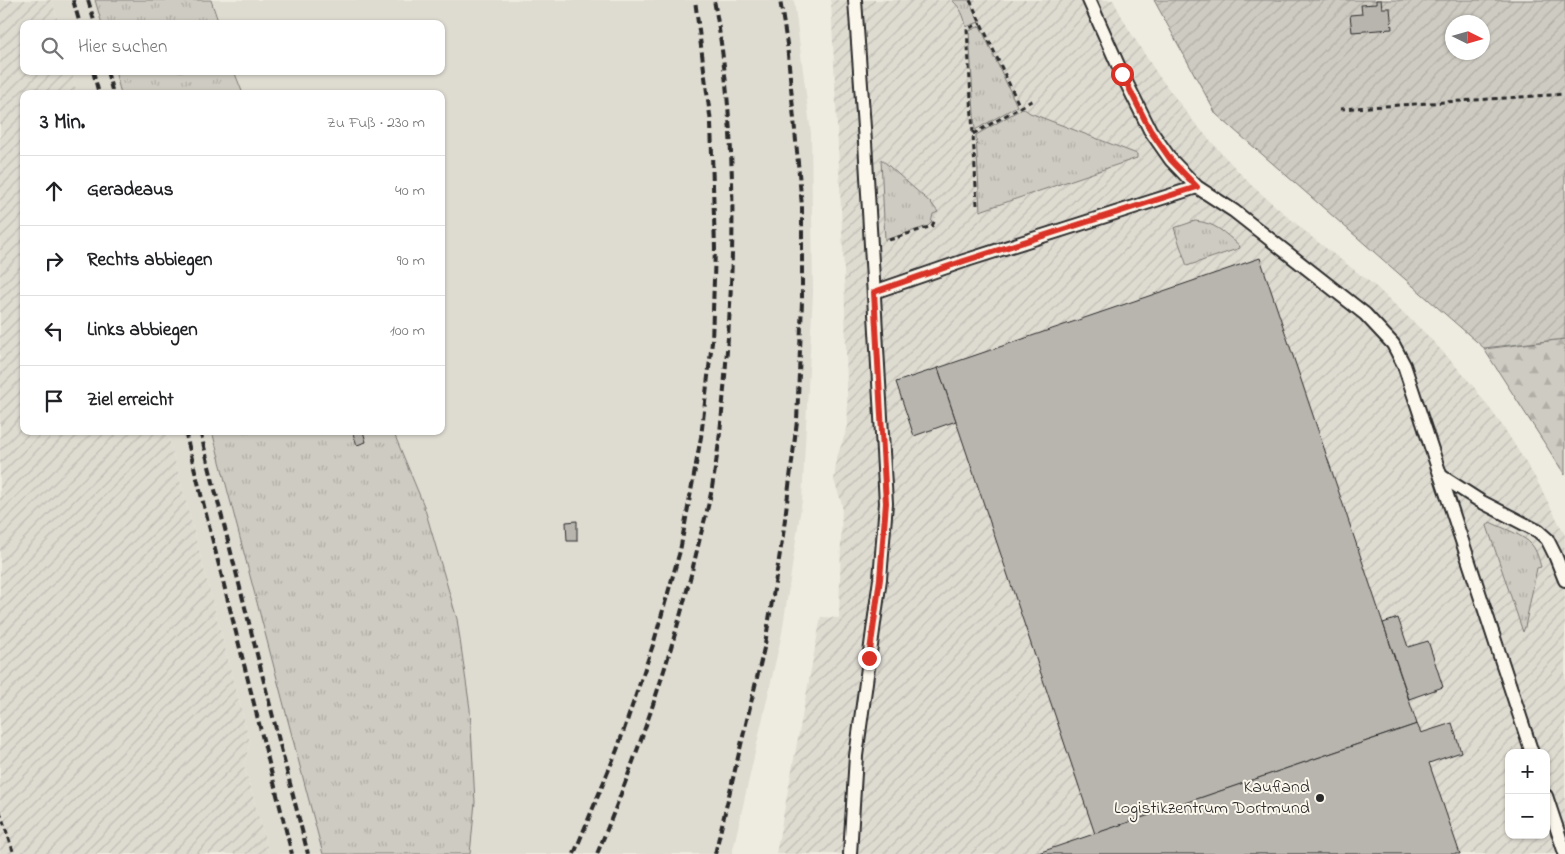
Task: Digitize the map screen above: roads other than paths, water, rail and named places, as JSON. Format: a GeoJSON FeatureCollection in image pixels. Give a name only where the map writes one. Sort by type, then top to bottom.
{"type":"FeatureCollection","features":[{"type":"Feature","properties":{"kind":"lane"},"geometry":{"type":"LineString","coordinates":[[850,854],[856,756],[880,579],[886,503],[855,0]]}},
{"type":"Feature","properties":{"kind":"lane"},"geometry":{"type":"LineString","coordinates":[[1089,0],[1122,74],[1150,130],[1171,160],[1197,187],[1234,211],[1365,314],[1394,344],[1404,365],[1531,749]]}},
{"type":"Feature","properties":{"kind":"lane"},"geometry":{"type":"LineString","coordinates":[[874,292],[964,261],[1197,187]]}},
{"type":"Feature","properties":{"kind":"lane"},"geometry":{"type":"LineString","coordinates":[[1441,476],[1480,501],[1538,531],[1547,539],[1565,580]]}},
{"type":"Feature","properties":{"kind":"lane"},"geometry":{"type":"LineString","coordinates":[[1550,808],[1565,852]]}},
{"type":"Feature","properties":{"kind":"railway"},"geometry":{"type":"LineString","coordinates":[[73,0],[79,20]]}},
{"type":"Feature","properties":{"kind":"railway"},"geometry":{"type":"LineString","coordinates":[[88,0],[94,20]]}},
{"type":"Feature","properties":{"kind":"railway"},"geometry":{"type":"LineString","coordinates":[[574,854],[617,750],[653,645],[680,551],[701,437],[712,342],[715,248],[711,123],[695,0]]}},
{"type":"Feature","properties":{"kind":"railway"},"geometry":{"type":"LineString","coordinates":[[597,854],[641,740],[678,625],[712,489],[718,452],[729,318],[732,181],[727,90],[714,0]]}},
{"type":"Feature","properties":{"kind":"railway"},"geometry":{"type":"LineString","coordinates":[[715,854],[765,644],[783,535],[797,421],[802,302],[802,206],[787,44],[780,0]]}},
{"type":"Feature","properties":{"kind":"railway"},"geometry":{"type":"LineString","coordinates":[[94,75],[98,90]]}},
{"type":"Feature","properties":{"kind":"railway"},"geometry":{"type":"LineString","coordinates":[[108,75],[112,90]]}},
{"type":"Feature","properties":{"kind":"railway"},"geometry":{"type":"LineString","coordinates":[[186,435],[292,854]]}},
{"type":"Feature","properties":{"kind":"railway"},"geometry":{"type":"LineString","coordinates":[[201,435],[308,854]]}},
{"type":"Feature","properties":{"kind":"place","name":"Kaufland Logistikzentrum Dortmund"},"geometry":{"type":"Point","coordinates":[1320,798]}}]}
